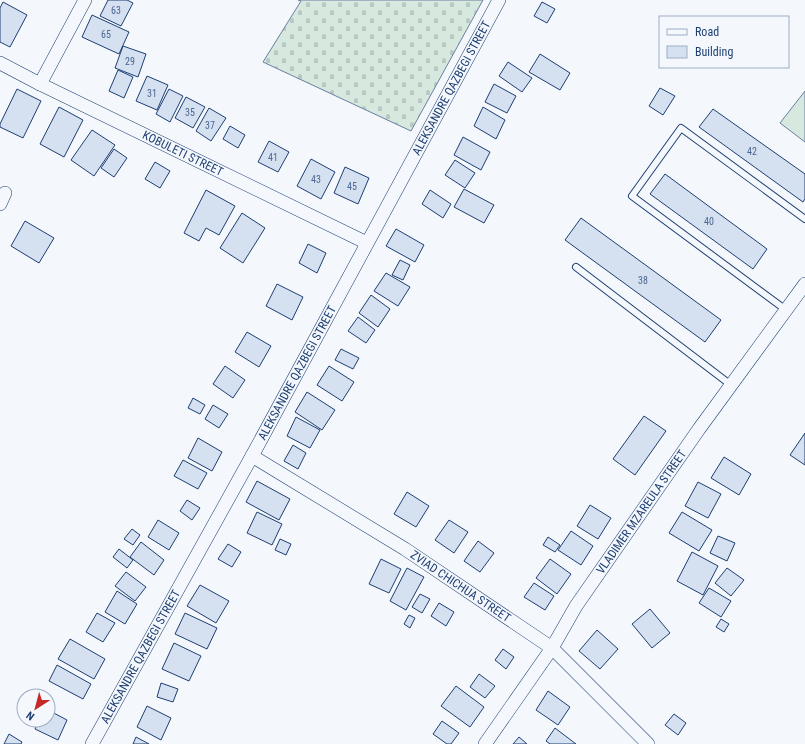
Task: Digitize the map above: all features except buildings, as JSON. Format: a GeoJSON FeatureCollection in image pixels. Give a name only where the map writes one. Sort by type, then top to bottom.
{"type":"FeatureCollection","features":[{"type":"Feature","properties":{"kind":"street"},"geometry":{"type":"LineString","coordinates":[[40,84],[85,0]]}},
{"type":"Feature","properties":{"kind":"street","name":"ALEKSANDRE QAZBEGI STREET"},"geometry":{"type":"LineString","coordinates":[[92,744],[252,456],[499,0]]}},
{"type":"Feature","properties":{"kind":"street","name":"KOBULETI STREET"},"geometry":{"type":"LineString","coordinates":[[0,62],[40,84],[367,243]]}},
{"type":"Feature","properties":{"kind":"street","name":"VLADIMER MZAREULA STREET"},"geometry":{"type":"LineString","coordinates":[[485,744],[552,648],[576,606],[695,435],[805,284]]}},
{"type":"Feature","properties":{"kind":"street","name":"ZVIAD CHICHUA STREET"},"geometry":{"type":"LineString","coordinates":[[252,456],[405,549],[552,648],[648,744]]}},
{"type":"Feature","properties":{"kind":"lane"},"geometry":{"type":"LineString","coordinates":[[786,310],[632,196],[681,128],[805,219]]}},
{"type":"Feature","properties":{"kind":"lane"},"geometry":{"type":"LineString","coordinates":[[576,267],[732,385]]}},
{"type":"Feature","properties":{"kind":"green space"},"geometry":{"type":"Polygon","coordinates":[[[298,0],[483,0],[411,131],[263,62],[301,1],[298,0]]]}},
{"type":"Feature","properties":{"kind":"green space"},"geometry":{"type":"Polygon","coordinates":[[[805,91],[805,142],[780,123],[805,91]]]}}]}
